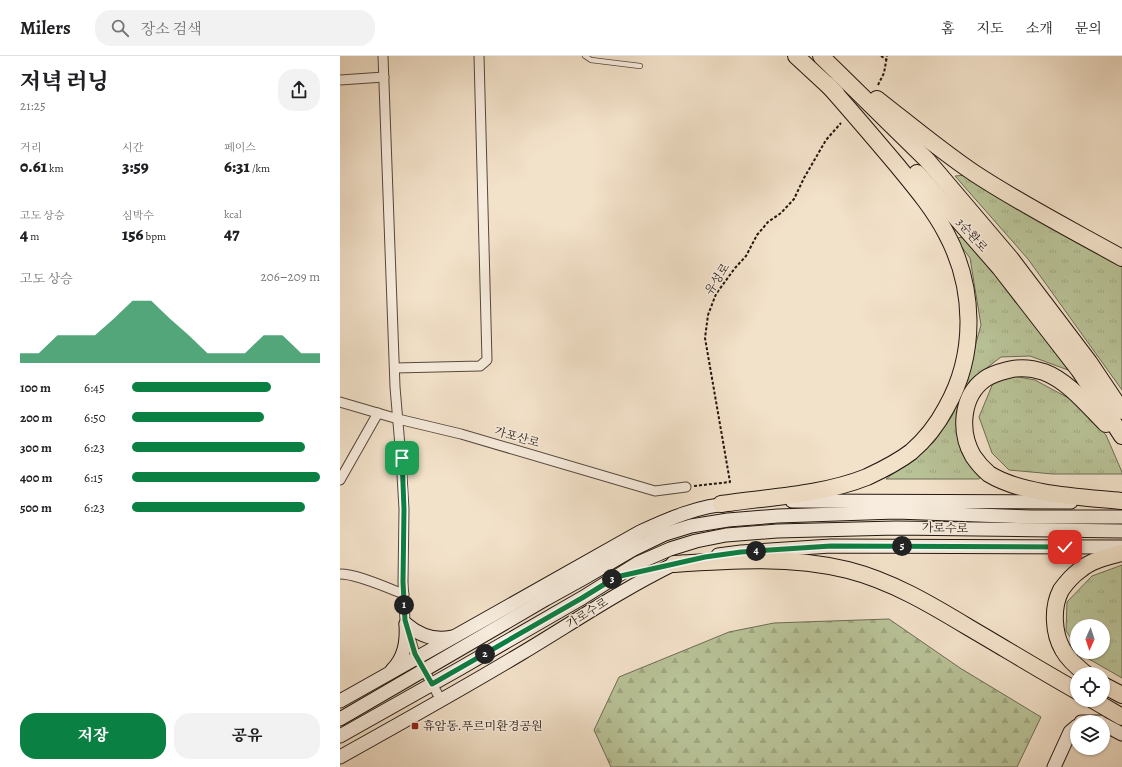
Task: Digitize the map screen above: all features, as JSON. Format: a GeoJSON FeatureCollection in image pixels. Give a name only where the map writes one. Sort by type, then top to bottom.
{"type":"FeatureCollection","features":[{"type":"Feature","properties":{"kind":"highway","name":"3순환로"},"geometry":{"type":"LineString","coordinates":[[796,56],[828,85],[914,170],[1000,268],[1079,370],[1122,436]]}},
{"type":"Feature","properties":{"kind":"highway","name":"3순환로"},"geometry":{"type":"LineString","coordinates":[[822,56],[932,166],[1011,259],[1090,362],[1122,411]]}},
{"type":"Feature","properties":{"kind":"highway"},"geometry":{"type":"LineString","coordinates":[[822,56],[973,172],[1015,199],[1122,258]]}},
{"type":"Feature","properties":{"kind":"highway"},"geometry":{"type":"LineString","coordinates":[[721,504],[797,494],[845,485],[888,466],[911,451],[927,436],[941,418],[954,393],[964,366],[968,346],[969,312],[962,272],[954,249],[940,222],[926,200],[880,144],[828,85]]}},
{"type":"Feature","properties":{"kind":"highway"},"geometry":{"type":"LineString","coordinates":[[1122,443],[1101,419],[1073,392],[1053,376],[1033,369],[1011,369],[996,373],[985,379],[972,394],[967,404],[964,416],[964,429],[970,451],[982,468],[995,477],[1030,490],[1122,502]]}},
{"type":"Feature","properties":{"kind":"highway"},"geometry":{"type":"LineString","coordinates":[[1079,667],[1069,658],[1062,648],[1056,627],[1056,610],[1061,591],[1079,570],[1097,560],[1122,553]]}},
{"type":"Feature","properties":{"kind":"highway"},"geometry":{"type":"LineString","coordinates":[[674,564],[736,560],[763,560],[796,562],[848,570],[870,577],[917,597],[1070,687]]}},
{"type":"Feature","properties":{"kind":"highway"},"geometry":{"type":"LineString","coordinates":[[1110,690],[1122,695]]}},
{"type":"Feature","properties":{"kind":"highway"},"geometry":{"type":"LineString","coordinates":[[1104,707],[1122,717]]}},
{"type":"Feature","properties":{"kind":"main road","name":"가로수로"},"geometry":{"type":"LineString","coordinates":[[340,701],[640,532],[690,512],[721,504],[808,500],[1122,502]]}},
{"type":"Feature","properties":{"kind":"main road","name":"가로수로"},"geometry":{"type":"LineString","coordinates":[[340,718],[546,598],[634,549],[665,534],[691,526],[728,520],[778,516],[896,512],[1031,517],[1122,517]]}},
{"type":"Feature","properties":{"kind":"main road","name":"가로수로"},"geometry":{"type":"LineString","coordinates":[[340,736],[582,598],[638,563],[670,549],[696,541],[726,535],[777,531],[896,528],[1122,531]]}},
{"type":"Feature","properties":{"kind":"main road","name":"가로수로"},"geometry":{"type":"LineString","coordinates":[[340,757],[522,653],[624,590],[674,564],[705,557],[741,552],[831,546],[1122,547]]}},
{"type":"Feature","properties":{"kind":"main road"},"geometry":{"type":"LineString","coordinates":[[587,612],[616,577],[674,564]]}},
{"type":"Feature","properties":{"kind":"main road","name":"가로수로"},"geometry":{"type":"LineString","coordinates":[[456,637],[546,598]]}},
{"type":"Feature","properties":{"kind":"main road"},"geometry":{"type":"LineString","coordinates":[[406,624],[412,629],[431,637],[456,637]]}},
{"type":"Feature","properties":{"kind":"main road"},"geometry":{"type":"LineString","coordinates":[[389,674],[399,661],[404,650],[406,624]]}},
{"type":"Feature","properties":{"kind":"main road"},"geometry":{"type":"LineString","coordinates":[[1110,728],[1122,734]]}},
{"type":"Feature","properties":{"kind":"main road"},"geometry":{"type":"LineString","coordinates":[[1054,767],[1070,737]]}},
{"type":"Feature","properties":{"kind":"street"},"geometry":{"type":"LineString","coordinates":[[384,56],[395,368],[402,458],[404,509],[404,594],[406,624],[417,658],[441,700]]}},
{"type":"Feature","properties":{"kind":"street"},"geometry":{"type":"LineString","coordinates":[[395,368],[480,366],[487,360],[479,56]]}},
{"type":"Feature","properties":{"kind":"street"},"geometry":{"type":"LineString","coordinates":[[340,80],[384,77]]}},
{"type":"Feature","properties":{"kind":"street","name":"가포산로"},"geometry":{"type":"LineString","coordinates":[[340,402],[398,419],[461,434],[655,491],[686,487]]}},
{"type":"Feature","properties":{"kind":"street"},"geometry":{"type":"LineString","coordinates":[[340,479],[378,413]]}},
{"type":"Feature","properties":{"kind":"street"},"geometry":{"type":"LineString","coordinates":[[340,574],[373,582],[404,594]]}},
{"type":"Feature","properties":{"kind":"lane"},"geometry":{"type":"LineString","coordinates":[[585,56],[591,60],[640,66]]}},
{"type":"Feature","properties":{"kind":"path"},"geometry":{"type":"LineString","coordinates":[[881,56],[887,60]]}},
{"type":"Feature","properties":{"kind":"path"},"geometry":{"type":"LineString","coordinates":[[878,85],[884,73],[887,56]]}},
{"type":"Feature","properties":{"kind":"path","name":"유성로"},"geometry":{"type":"LineString","coordinates":[[686,487],[730,482],[705,338],[708,315],[716,294],[746,256],[757,235],[768,222],[781,213],[794,200],[804,178],[826,140],[841,123]]}},
{"type":"Feature","properties":{"kind":"green space"},"geometry":{"type":"Polygon","coordinates":[[[967,175],[1024,211],[1122,266],[1122,390],[1028,259],[955,176],[967,175]]]}},
{"type":"Feature","properties":{"kind":"green space"},"geometry":{"type":"Polygon","coordinates":[[[964,237],[997,274],[1068,370],[1030,356],[1001,357],[980,373],[958,427],[984,474],[979,479],[886,479],[934,442],[952,416],[964,386],[981,325],[970,258],[955,238],[964,237]]]}},
{"type":"Feature","properties":{"kind":"green space"},"geometry":{"type":"Polygon","coordinates":[[[1013,376],[1035,380],[1072,400],[1106,435],[1122,474],[1053,474],[1009,470],[992,453],[979,417],[993,383],[1013,376]]]}},
{"type":"Feature","properties":{"kind":"green space"},"geometry":{"type":"Polygon","coordinates":[[[1122,565],[1122,678],[1110,671],[1110,667],[1103,667],[1089,659],[1110,659],[1110,619],[1070,619],[1070,637],[1066,631],[1067,602],[1092,576],[1122,565]]]}},
{"type":"Feature","properties":{"kind":"green space"},"geometry":{"type":"Polygon","coordinates":[[[889,619],[960,668],[1041,717],[1017,767],[611,767],[594,730],[619,677],[729,632],[774,623],[889,619]]]}},
{"type":"Feature","properties":{"kind":"place","name":"휴암동.푸르미환경공원"},"geometry":{"type":"Point","coordinates":[415,726]}},
{"type":"Feature","properties":{"kind":"route"},"geometry":{"type":"LineString","coordinates":[[402,458],[404,509],[403,582],[405,620],[415,654],[432,684],[616,577],[705,557],[741,552],[831,546],[1065,547]]}}]}
